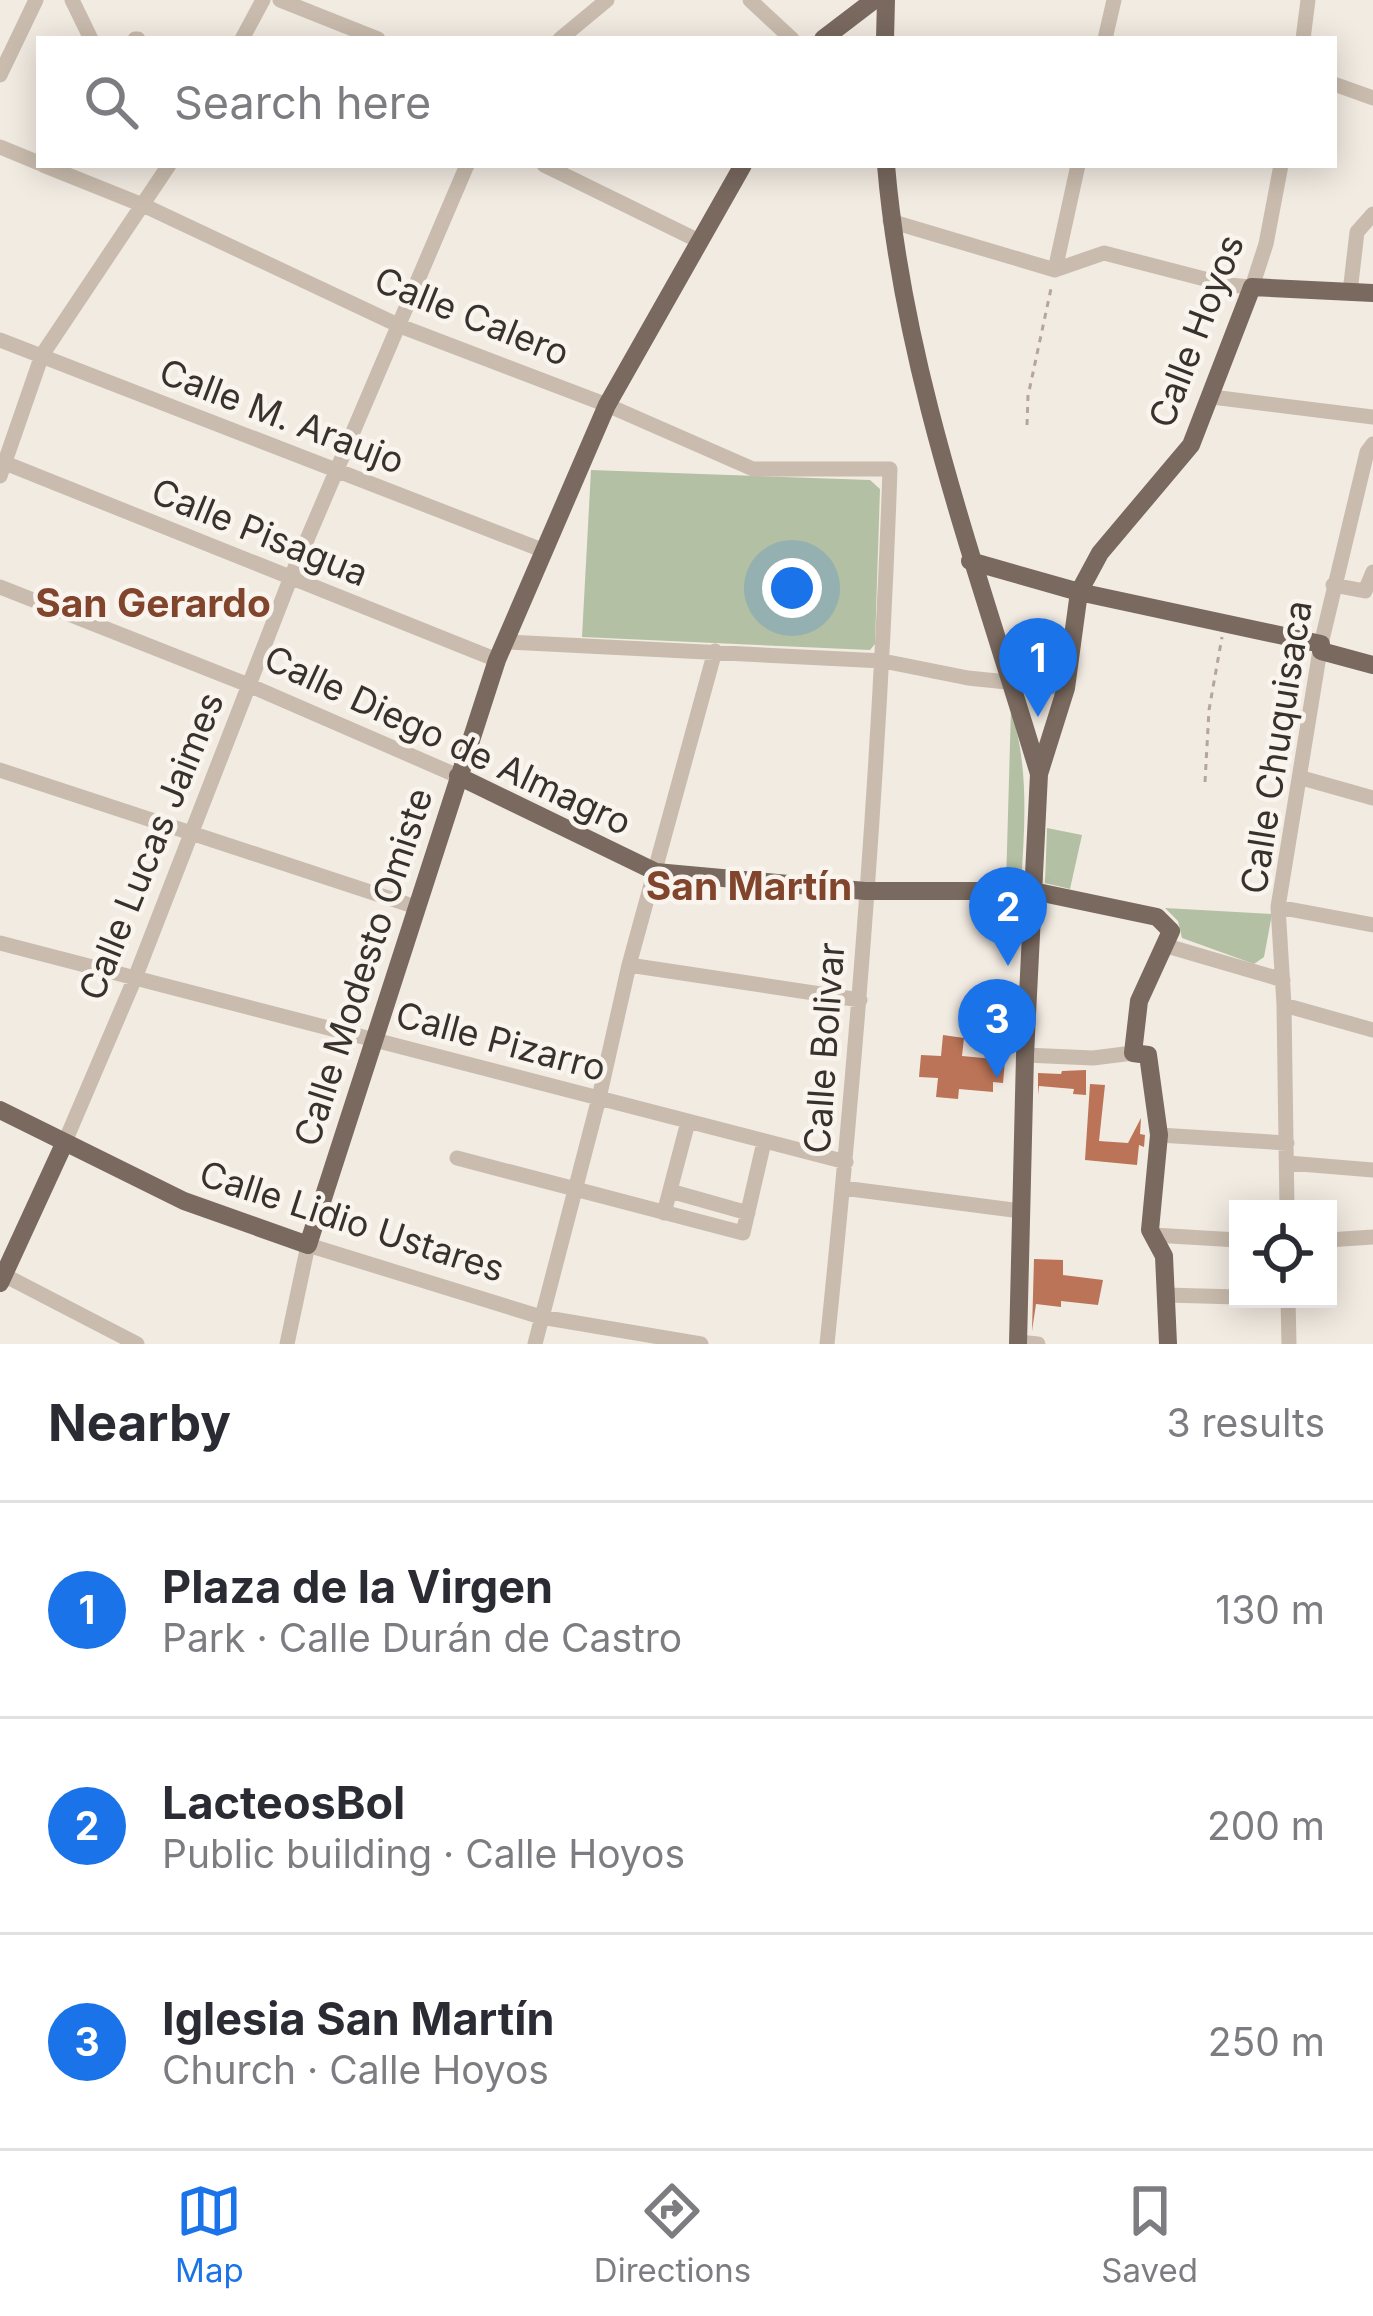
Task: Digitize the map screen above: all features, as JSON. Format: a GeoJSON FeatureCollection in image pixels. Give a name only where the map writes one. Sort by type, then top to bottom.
{"type":"FeatureCollection","features":[{"type":"Feature","properties":{"kind":"main road"},"geometry":{"type":"LineString","coordinates":[[827,36],[874,0]]}},
{"type":"Feature","properties":{"kind":"main road"},"geometry":{"type":"LineString","coordinates":[[885,36],[886,0]]}},
{"type":"Feature","properties":{"kind":"main road","name":"Calle Modesto Omiste"},"geometry":{"type":"LineString","coordinates":[[308,1245],[501,651],[607,405],[741,168]]}},
{"type":"Feature","properties":{"kind":"main road"},"geometry":{"type":"LineString","coordinates":[[886,168],[890,221],[934,435],[1039,774]]}},
{"type":"Feature","properties":{"kind":"main road"},"geometry":{"type":"LineString","coordinates":[[1252,286],[1373,293]]}},
{"type":"Feature","properties":{"kind":"main road","name":"Calle Hoyos"},"geometry":{"type":"LineString","coordinates":[[1024,1343],[1025,1055],[1039,774],[1066,688],[1078,592],[1100,553],[1191,445],[1252,286]]}},
{"type":"Feature","properties":{"kind":"main road"},"geometry":{"type":"LineString","coordinates":[[970,561],[1078,592],[1225,623],[1373,665]]}},
{"type":"Feature","properties":{"kind":"main road","name":"Calle Diego de Almagro"},"geometry":{"type":"LineString","coordinates":[[458,776],[656,872],[865,891],[1033,891],[1157,917],[1171,931],[1167,946]]}},
{"type":"Feature","properties":{"kind":"main road"},"geometry":{"type":"LineString","coordinates":[[1167,946],[1139,1001],[1133,1053],[1148,1055],[1159,1135],[1150,1230],[1165,1256],[1168,1344]]}},
{"type":"Feature","properties":{"kind":"main road","name":"Calle Lidio Ustares"},"geometry":{"type":"LineString","coordinates":[[0,1110],[184,1202],[308,1245]]}},
{"type":"Feature","properties":{"kind":"main road","name":"Calle Lucas Jaimes"},"geometry":{"type":"LineString","coordinates":[[2,1279],[64,1144]]}},
{"type":"Feature","properties":{"kind":"street"},"geometry":{"type":"LineString","coordinates":[[0,75],[36,0]]}},
{"type":"Feature","properties":{"kind":"street"},"geometry":{"type":"LineString","coordinates":[[72,0],[90,36]]}},
{"type":"Feature","properties":{"kind":"street"},"geometry":{"type":"LineString","coordinates":[[244,36],[263,0]]}},
{"type":"Feature","properties":{"kind":"street"},"geometry":{"type":"LineString","coordinates":[[280,0],[370,36]]}},
{"type":"Feature","properties":{"kind":"street"},"geometry":{"type":"LineString","coordinates":[[564,36],[607,0]]}},
{"type":"Feature","properties":{"kind":"street"},"geometry":{"type":"LineString","coordinates":[[750,0],[789,36]]}},
{"type":"Feature","properties":{"kind":"street"},"geometry":{"type":"LineString","coordinates":[[1106,36],[1114,0]]}},
{"type":"Feature","properties":{"kind":"street"},"geometry":{"type":"LineString","coordinates":[[1303,36],[1308,0]]}},
{"type":"Feature","properties":{"kind":"street"},"geometry":{"type":"LineString","coordinates":[[1337,85],[1373,98]]}},
{"type":"Feature","properties":{"kind":"street","name":"Calle Calero"},"geometry":{"type":"LineString","coordinates":[[0,147],[36,162]]}},
{"type":"Feature","properties":{"kind":"street","name":"Calle Calero"},"geometry":{"type":"LineString","coordinates":[[51,168],[145,206],[400,326],[607,405],[753,470],[890,469]]}},
{"type":"Feature","properties":{"kind":"street"},"geometry":{"type":"LineString","coordinates":[[1,466],[42,356],[167,168]]}},
{"type":"Feature","properties":{"kind":"street","name":"Calle Lucas Jaimes"},"geometry":{"type":"LineString","coordinates":[[64,1144],[135,979],[292,577],[466,168]]}},
{"type":"Feature","properties":{"kind":"street"},"geometry":{"type":"LineString","coordinates":[[550,168],[700,242]]}},
{"type":"Feature","properties":{"kind":"street"},"geometry":{"type":"LineString","coordinates":[[1055,270],[1077,168]]}},
{"type":"Feature","properties":{"kind":"street","name":"Calle Hoyos"},"geometry":{"type":"LineString","coordinates":[[1252,286],[1266,244],[1280,168]]}},
{"type":"Feature","properties":{"kind":"street"},"geometry":{"type":"LineString","coordinates":[[1350,292],[1357,232],[1373,214]]}},
{"type":"Feature","properties":{"kind":"street"},"geometry":{"type":"LineString","coordinates":[[890,221],[1055,270],[1104,253],[1228,285],[1252,286]]}},
{"type":"Feature","properties":{"kind":"street","name":"Calle M. Araujo"},"geometry":{"type":"LineString","coordinates":[[0,340],[542,550]]}},
{"type":"Feature","properties":{"kind":"street"},"geometry":{"type":"LineString","coordinates":[[1212,398],[1373,417]]}},
{"type":"Feature","properties":{"kind":"street","name":"Calle Chuquisaca"},"geometry":{"type":"LineString","coordinates":[[1287,1200],[1278,908],[1333,585],[1373,444]]}},
{"type":"Feature","properties":{"kind":"street","name":"Calle Pisagua"},"geometry":{"type":"LineString","coordinates":[[1,466],[501,651],[715,651],[883,661],[1066,688]]}},
{"type":"Feature","properties":{"kind":"street","name":"Calle Bolivar"},"geometry":{"type":"LineString","coordinates":[[827,1344],[860,1000],[883,661],[890,469]]}},
{"type":"Feature","properties":{"kind":"street"},"geometry":{"type":"LineString","coordinates":[[1333,585],[1365,591],[1373,572]]}},
{"type":"Feature","properties":{"kind":"street","name":"Calle Diego de Almagro"},"geometry":{"type":"LineString","coordinates":[[0,587],[251,686],[458,776]]}},
{"type":"Feature","properties":{"kind":"street"},"geometry":{"type":"LineString","coordinates":[[535,1344],[629,965],[715,651]]}},
{"type":"Feature","properties":{"kind":"street"},"geometry":{"type":"LineString","coordinates":[[0,770],[416,907]]}},
{"type":"Feature","properties":{"kind":"street"},"geometry":{"type":"LineString","coordinates":[[1302,778],[1373,798]]}},
{"type":"Feature","properties":{"kind":"street"},"geometry":{"type":"LineString","coordinates":[[1278,908],[1373,925]]}},
{"type":"Feature","properties":{"kind":"street","name":"Calle Pizarro"},"geometry":{"type":"LineString","coordinates":[[0,943],[846,1162]]}},
{"type":"Feature","properties":{"kind":"street","name":"Calle Diego de Almagro"},"geometry":{"type":"LineString","coordinates":[[1167,946],[1282,980]]}},
{"type":"Feature","properties":{"kind":"street"},"geometry":{"type":"LineString","coordinates":[[629,965],[860,1000]]}},
{"type":"Feature","properties":{"kind":"street"},"geometry":{"type":"LineString","coordinates":[[1284,1005],[1373,1030]]}},
{"type":"Feature","properties":{"kind":"street"},"geometry":{"type":"LineString","coordinates":[[1025,1055],[1093,1058],[1133,1053]]}},
{"type":"Feature","properties":{"kind":"street"},"geometry":{"type":"LineString","coordinates":[[664,1214],[688,1122]]}},
{"type":"Feature","properties":{"kind":"street"},"geometry":{"type":"LineString","coordinates":[[1159,1135],[1287,1143]]}},
{"type":"Feature","properties":{"kind":"street"},"geometry":{"type":"LineString","coordinates":[[457,1158],[743,1234],[764,1142]]}},
{"type":"Feature","properties":{"kind":"street"},"geometry":{"type":"LineString","coordinates":[[1288,1163],[1373,1170]]}},
{"type":"Feature","properties":{"kind":"street"},"geometry":{"type":"LineString","coordinates":[[843,1188],[1022,1211]]}},
{"type":"Feature","properties":{"kind":"street"},"geometry":{"type":"LineString","coordinates":[[670,1191],[748,1213]]}},
{"type":"Feature","properties":{"kind":"street"},"geometry":{"type":"LineString","coordinates":[[1154,1235],[1229,1239]]}},
{"type":"Feature","properties":{"kind":"street"},"geometry":{"type":"LineString","coordinates":[[1337,1239],[1373,1237]]}},
{"type":"Feature","properties":{"kind":"street","name":"Calle Lidio Ustares"},"geometry":{"type":"LineString","coordinates":[[308,1245],[541,1317],[701,1344]]}},
{"type":"Feature","properties":{"kind":"street","name":"Calle Modesto Omiste"},"geometry":{"type":"LineString","coordinates":[[287,1344],[308,1245]]}},
{"type":"Feature","properties":{"kind":"street"},"geometry":{"type":"LineString","coordinates":[[2,1279],[137,1344]]}},
{"type":"Feature","properties":{"kind":"street"},"geometry":{"type":"LineString","coordinates":[[1166,1295],[1229,1297]]}},
{"type":"Feature","properties":{"kind":"street"},"geometry":{"type":"LineString","coordinates":[[1288,1308],[1288,1344]]}},
{"type":"Feature","properties":{"kind":"path"},"geometry":{"type":"LineString","coordinates":[[1027,425],[1028,396],[1055,270]]}},
{"type":"Feature","properties":{"kind":"path"},"geometry":{"type":"LineString","coordinates":[[1205,782],[1210,710],[1225,623]]}},
{"type":"Feature","properties":{"kind":"green space"},"geometry":{"type":"Polygon","coordinates":[[[591,470],[870,480],[880,489],[875,644],[870,650],[582,637],[591,470]]]}},
{"type":"Feature","properties":{"kind":"green space"},"geometry":{"type":"Polygon","coordinates":[[[1011,709],[1023,774],[1021,884],[1006,884],[1011,709]]]}},
{"type":"Feature","properties":{"kind":"green space"},"geometry":{"type":"Polygon","coordinates":[[[1047,828],[1082,835],[1070,889],[1045,883],[1047,828]]]}},
{"type":"Feature","properties":{"kind":"green space"},"geometry":{"type":"Polygon","coordinates":[[[1165,908],[1272,914],[1264,957],[1254,964],[1182,938],[1178,921],[1165,908]]]}},
{"type":"Feature","properties":{"kind":"building"},"geometry":{"type":"Polygon","coordinates":[[[943,1035],[964,1038],[962,1056],[1005,1060],[1003,1083],[993,1082],[993,1092],[959,1089],[958,1099],[936,1097],[938,1078],[919,1077],[921,1055],[941,1056],[943,1035]]]}},
{"type":"Feature","properties":{"kind":"building"},"geometry":{"type":"Polygon","coordinates":[[[1086,1070],[1086,1095],[1073,1094],[1074,1089],[1039,1086],[1038,1095],[1038,1073],[1086,1070]]]}},
{"type":"Feature","properties":{"kind":"building"},"geometry":{"type":"Polygon","coordinates":[[[1090,1084],[1105,1085],[1099,1141],[1128,1143],[1141,1118],[1144,1147],[1139,1145],[1137,1165],[1085,1160],[1090,1084]]]}},
{"type":"Feature","properties":{"kind":"building"},"geometry":{"type":"Polygon","coordinates":[[[1034,1259],[1063,1260],[1063,1275],[1103,1280],[1098,1305],[1036,1304],[1032,1331],[1034,1259]]]}},
{"type":"Feature","properties":{"kind":"place","name":"Plaza de la Virgen"},"geometry":{"type":"Point","coordinates":[1038,717]}},
{"type":"Feature","properties":{"kind":"place","name":"LacteosBol"},"geometry":{"type":"Point","coordinates":[1008,966]}},
{"type":"Feature","properties":{"kind":"place","name":"Iglesia San Martín"},"geometry":{"type":"Point","coordinates":[997,1078]}},
{"type":"Feature","properties":{"kind":"district","name":"San Gerardo"},"geometry":{"type":"Point","coordinates":[153,603]}},
{"type":"Feature","properties":{"kind":"district","name":"San Martín"},"geometry":{"type":"Point","coordinates":[749,886]}}]}
